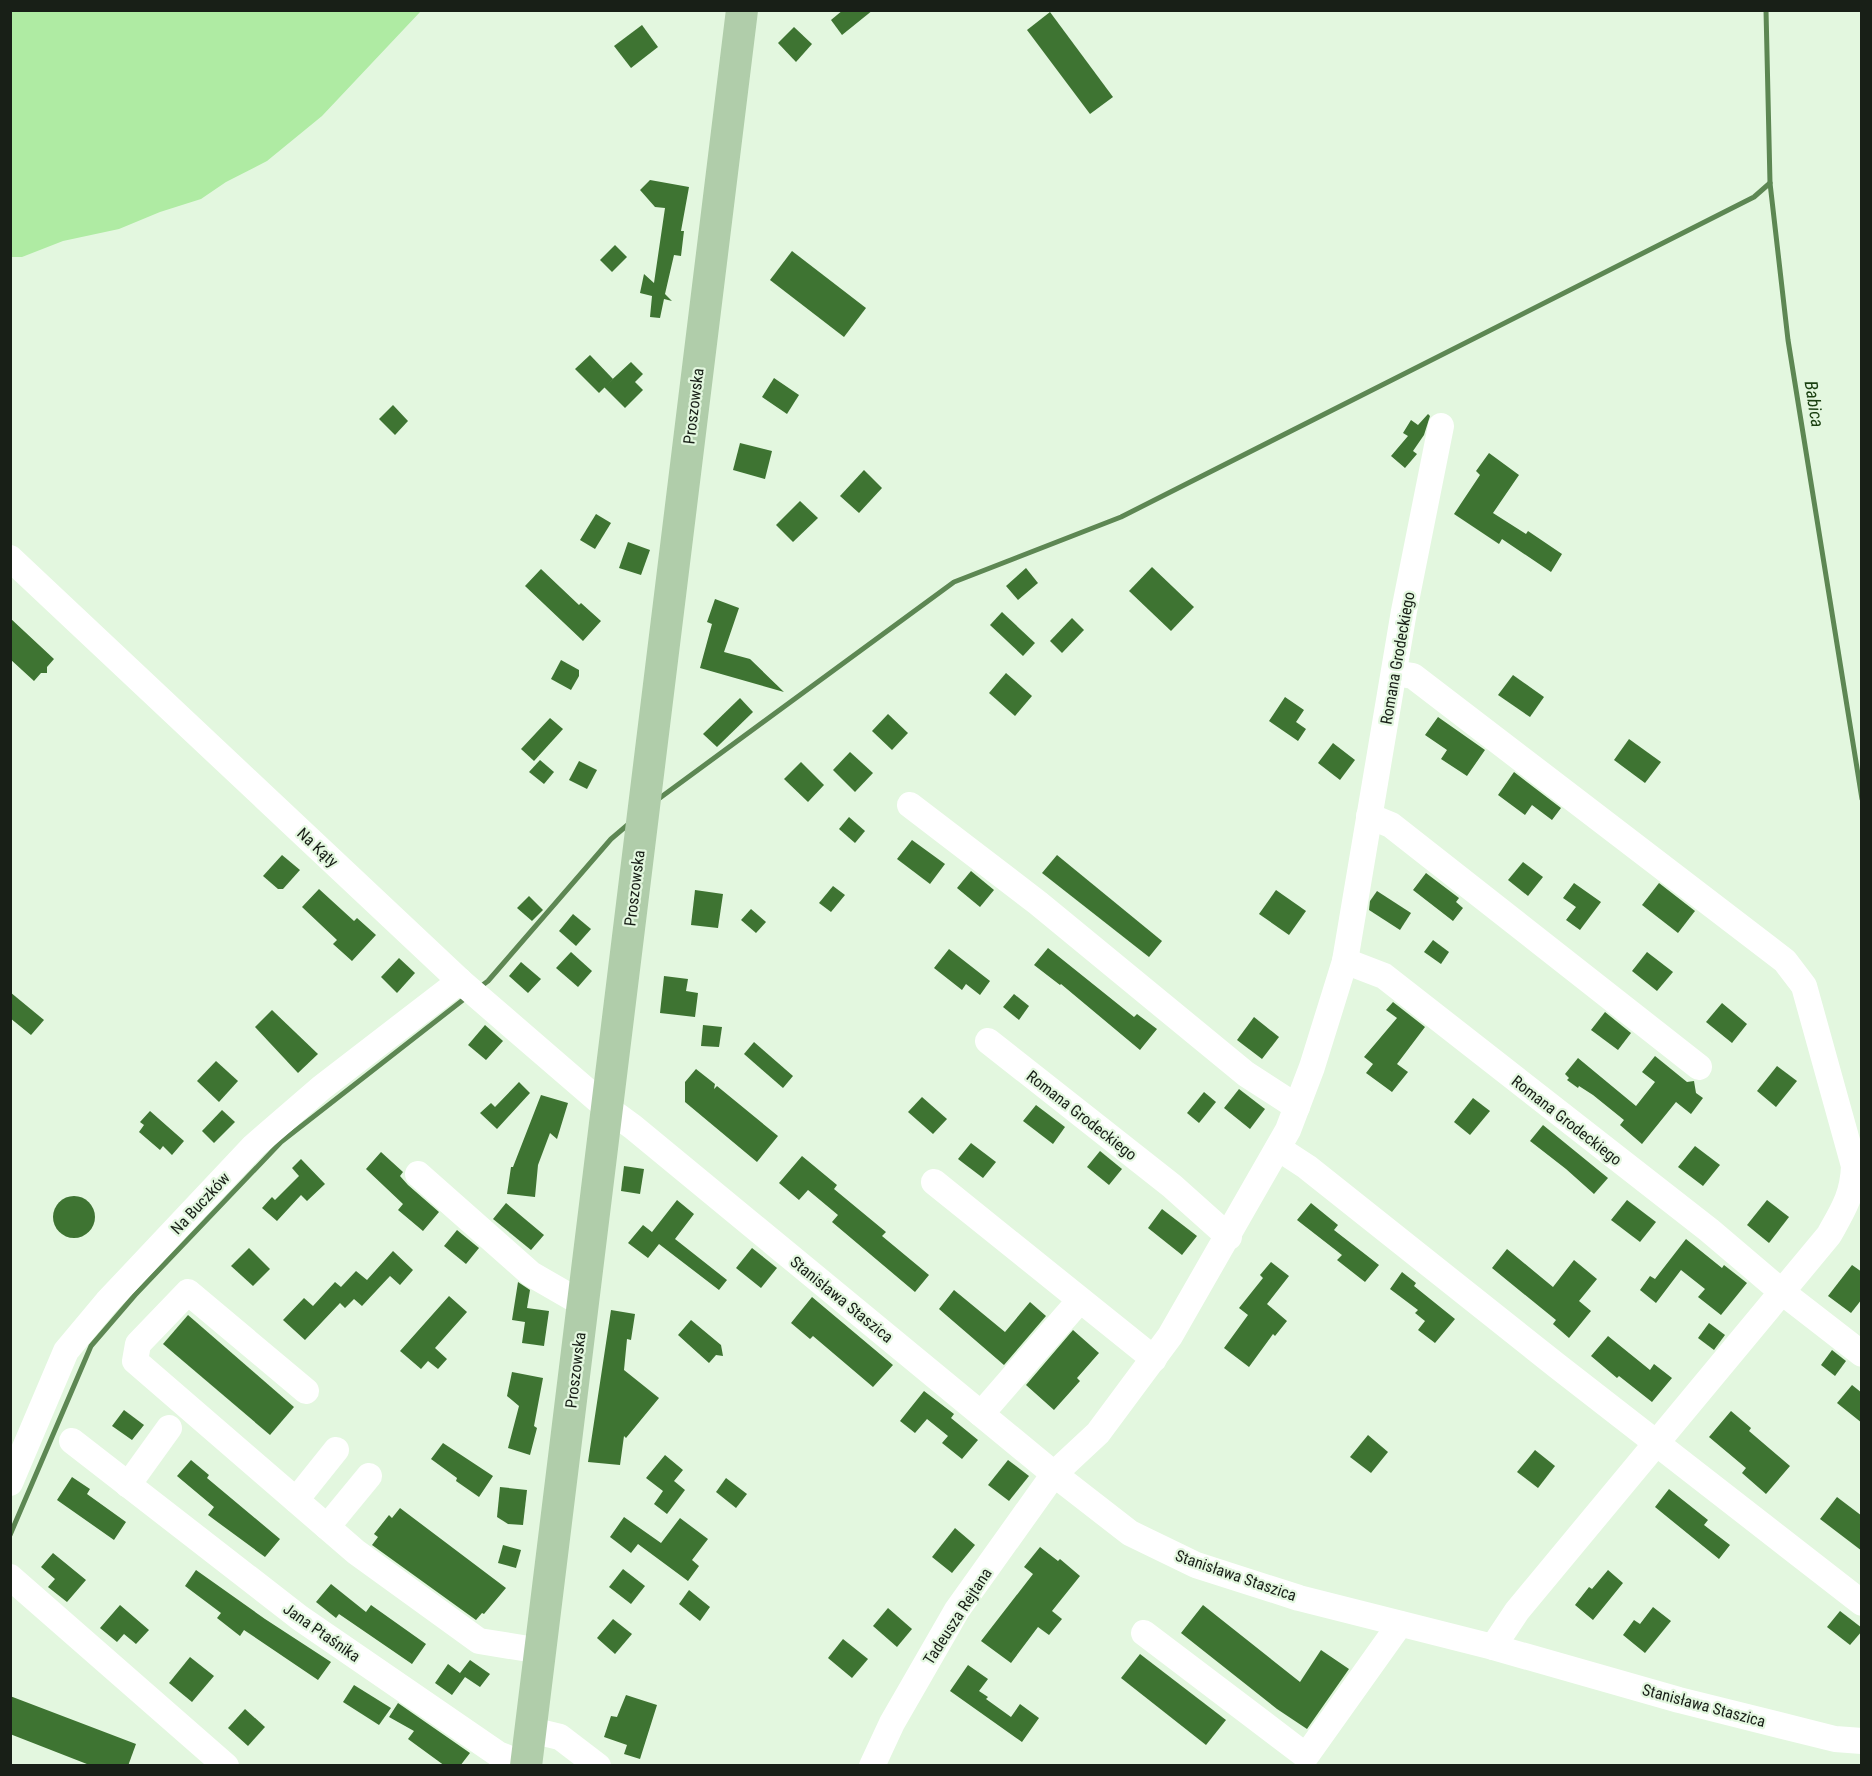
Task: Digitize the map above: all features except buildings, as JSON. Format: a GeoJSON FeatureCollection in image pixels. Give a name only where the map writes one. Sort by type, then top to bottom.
{"type":"FeatureCollection","features":[{"type":"Feature","properties":{"kind":"main road","name":"Proszowska"},"geometry":{"type":"LineString","coordinates":[[526,1765],[742,10]]}},
{"type":"Feature","properties":{"kind":"street","name":"Romana Grodeckiego"},"geometry":{"type":"LineString","coordinates":[[1054,1474],[1098,1433],[1170,1336],[1229,1237],[1288,1130],[1312,1067],[1345,960],[1404,611],[1441,426]]}},
{"type":"Feature","properties":{"kind":"street","name":"Na Kąty"},"geometry":{"type":"LineString","coordinates":[[10,558],[469,989],[607,1108],[633,1127]]}},
{"type":"Feature","properties":{"kind":"street"},"geometry":{"type":"LineString","coordinates":[[1394,673],[1413,676],[1785,960],[1804,986],[1854,1166],[1853,1183],[1848,1201],[1829,1235],[1516,1611],[1493,1647]]}},
{"type":"Feature","properties":{"kind":"street"},"geometry":{"type":"LineString","coordinates":[[910,805],[1038,903],[1246,1074],[1297,1107]]}},
{"type":"Feature","properties":{"kind":"street"},"geometry":{"type":"LineString","coordinates":[[1369,816],[1390,825],[1699,1067]]}},
{"type":"Feature","properties":{"kind":"street","name":"Romana Grodeckiego"},"geometry":{"type":"LineString","coordinates":[[1345,960],[1384,976],[1862,1354]]}},
{"type":"Feature","properties":{"kind":"street","name":"Na Buczków"},"geometry":{"type":"LineString","coordinates":[[10,1483],[66,1351],[106,1302],[254,1146],[321,1088],[469,989]]}},
{"type":"Feature","properties":{"kind":"street","name":"Romana Grodeckiego"},"geometry":{"type":"LineString","coordinates":[[988,1041],[1172,1186],[1229,1237]]}},
{"type":"Feature","properties":{"kind":"street","name":"Stanisława Staszica"},"geometry":{"type":"LineString","coordinates":[[633,1127],[1054,1474],[1130,1533],[1196,1565],[1299,1598],[1493,1647],[1679,1700],[1835,1739],[1862,1741]]}},
{"type":"Feature","properties":{"kind":"street"},"geometry":{"type":"LineString","coordinates":[[1278,1148],[1307,1167],[1556,1365],[1862,1603]]}},
{"type":"Feature","properties":{"kind":"street"},"geometry":{"type":"LineString","coordinates":[[418,1174],[531,1274],[583,1304]]}},
{"type":"Feature","properties":{"kind":"street"},"geometry":{"type":"LineString","coordinates":[[934,1182],[1154,1359]]}},
{"type":"Feature","properties":{"kind":"street"},"geometry":{"type":"LineString","coordinates":[[306,1391],[188,1292],[138,1344],[135,1361],[356,1552],[479,1641],[541,1651]]}},
{"type":"Feature","properties":{"kind":"street"},"geometry":{"type":"LineString","coordinates":[[981,1414],[1080,1300]]}},
{"type":"Feature","properties":{"kind":"street"},"geometry":{"type":"LineString","coordinates":[[128,1485],[169,1428]]}},
{"type":"Feature","properties":{"kind":"street","name":"Jana Ptaśnika"},"geometry":{"type":"LineString","coordinates":[[72,1441],[309,1624],[498,1754],[526,1765]]}},
{"type":"Feature","properties":{"kind":"street"},"geometry":{"type":"LineString","coordinates":[[296,1500],[336,1450]]}},
{"type":"Feature","properties":{"kind":"street","name":"Tadeusza Rejtana"},"geometry":{"type":"LineString","coordinates":[[872,1766],[892,1723],[957,1610],[1054,1474]]}},
{"type":"Feature","properties":{"kind":"street"},"geometry":{"type":"LineString","coordinates":[[327,1527],[369,1476]]}},
{"type":"Feature","properties":{"kind":"street"},"geometry":{"type":"LineString","coordinates":[[10,1577],[226,1766]]}},
{"type":"Feature","properties":{"kind":"street"},"geometry":{"type":"LineString","coordinates":[[1144,1633],[1306,1756],[1400,1624]]}},
{"type":"Feature","properties":{"kind":"street"},"geometry":{"type":"LineString","coordinates":[[531,1730],[560,1737],[598,1766]]}},
{"type":"Feature","properties":{"kind":"green space"},"geometry":{"type":"Polygon","coordinates":[[[10,11],[421,11],[322,116],[267,161],[226,182],[201,199],[160,212],[119,229],[63,241],[22,257],[11,257],[10,11]]]}},
{"type":"Feature","properties":{"kind":"waterway","name":"Babica"},"geometry":{"type":"LineString","coordinates":[[1766,10],[1770,183],[1788,340],[1862,799]]}},
{"type":"Feature","properties":{"kind":"waterway"},"geometry":{"type":"LineString","coordinates":[[657,800],[954,582],[1121,517],[1754,197],[1770,183]]}},
{"type":"Feature","properties":{"kind":"waterway"},"geometry":{"type":"LineString","coordinates":[[480,987],[488,981],[611,839],[631,822]]}},
{"type":"Feature","properties":{"kind":"waterway"},"geometry":{"type":"LineString","coordinates":[[10,1535],[91,1346],[135,1295],[281,1142],[468,996]]}}]}
